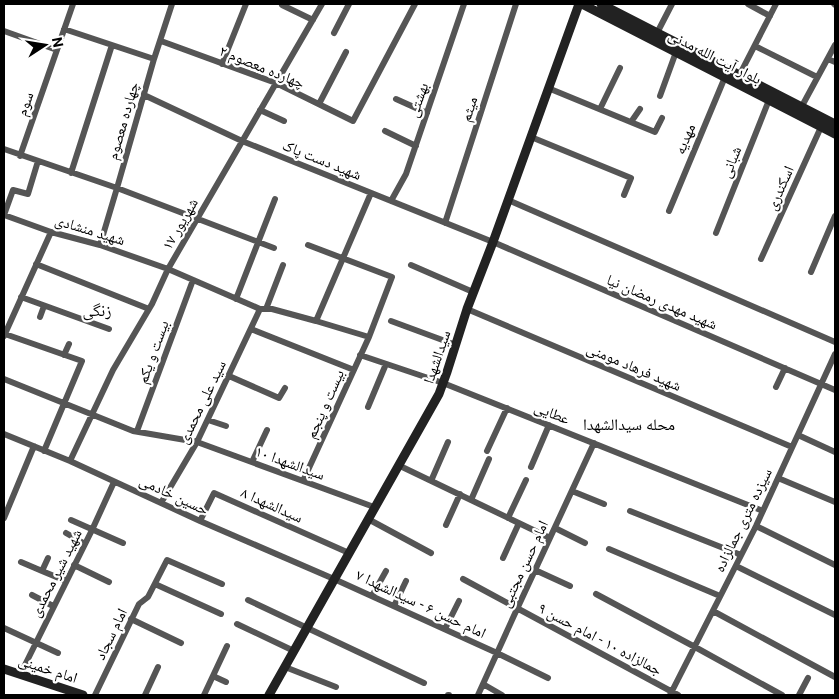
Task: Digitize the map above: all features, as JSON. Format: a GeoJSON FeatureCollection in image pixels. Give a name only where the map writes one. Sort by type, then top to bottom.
{"type":"FeatureCollection","features":[{"type":"Feature","properties":{"kind":"street","name":"سوم"},"geometry":{"type":"LineString","coordinates":[[20,156],[73,4]]}},
{"type":"Feature","properties":{"kind":"street","name":"چهارده معصوم"},"geometry":{"type":"LineString","coordinates":[[100,245],[154,58],[172,4]]}},
{"type":"Feature","properties":{"kind":"street"},"geometry":{"type":"LineString","coordinates":[[222,64],[246,4]]}},
{"type":"Feature","properties":{"kind":"street"},"geometry":{"type":"LineString","coordinates":[[283,4],[313,20]]}},
{"type":"Feature","properties":{"kind":"street","name":"۱۷ شهریور"},"geometry":{"type":"LineString","coordinates":[[70,461],[113,370],[149,309],[168,270],[322,4]]}},
{"type":"Feature","properties":{"kind":"street"},"geometry":{"type":"LineString","coordinates":[[334,32],[349,4]]}},
{"type":"Feature","properties":{"kind":"street","name":"چهارده معصوم ۲"},"geometry":{"type":"LineString","coordinates":[[161,41],[276,83],[353,121],[415,4]]}},
{"type":"Feature","properties":{"kind":"street","name":"بهشتی"},"geometry":{"type":"LineString","coordinates":[[391,201],[406,174],[464,4]]}},
{"type":"Feature","properties":{"kind":"street","name":"میثم"},"geometry":{"type":"LineString","coordinates":[[445,223],[516,4]]}},
{"type":"Feature","properties":{"kind":"street","name":"بلوار آیت الله مدنی"},"geometry":{"type":"LineString","coordinates":[[581,4],[835,134]]}},
{"type":"Feature","properties":{"kind":"street","name":"سیدالشهدا"},"geometry":{"type":"LineString","coordinates":[[269,695],[430,410],[443,383],[467,309],[548,88],[581,4]]}},
{"type":"Feature","properties":{"kind":"street","name":"بلوار آیت الله مدنی"},"geometry":{"type":"LineString","coordinates":[[601,4],[835,124]]}},
{"type":"Feature","properties":{"kind":"street"},"geometry":{"type":"LineString","coordinates":[[657,33],[672,4]]}},
{"type":"Feature","properties":{"kind":"street"},"geometry":{"type":"LineString","coordinates":[[748,4],[770,16]]}},
{"type":"Feature","properties":{"kind":"street"},"geometry":{"type":"LineString","coordinates":[[740,74],[776,4]]}},
{"type":"Feature","properties":{"kind":"street"},"geometry":{"type":"LineString","coordinates":[[64,29],[154,58]]}},
{"type":"Feature","properties":{"kind":"street"},"geometry":{"type":"LineString","coordinates":[[4,31],[57,50]]}},
{"type":"Feature","properties":{"kind":"street"},"geometry":{"type":"LineString","coordinates":[[71,173],[112,44]]}},
{"type":"Feature","properties":{"kind":"street"},"geometry":{"type":"LineString","coordinates":[[802,106],[835,45]]}},
{"type":"Feature","properties":{"kind":"street"},"geometry":{"type":"LineString","coordinates":[[754,46],[818,77]]}},
{"type":"Feature","properties":{"kind":"street"},"geometry":{"type":"LineString","coordinates":[[319,104],[346,52]]}},
{"type":"Feature","properties":{"kind":"street"},"geometry":{"type":"LineString","coordinates":[[660,96],[676,52]]}},
{"type":"Feature","properties":{"kind":"street"},"geometry":{"type":"LineString","coordinates":[[828,59],[835,62]]}},
{"type":"Feature","properties":{"kind":"street"},"geometry":{"type":"LineString","coordinates":[[600,109],[620,68]]}},
{"type":"Feature","properties":{"kind":"street","name":"مهدیه"},"geometry":{"type":"LineString","coordinates":[[669,211],[725,77]]}},
{"type":"Feature","properties":{"kind":"street"},"geometry":{"type":"LineString","coordinates":[[548,88],[655,132],[662,118]]}},
{"type":"Feature","properties":{"kind":"street","name":"شهید دست پاک"},"geometry":{"type":"LineString","coordinates":[[144,95],[242,141],[493,242]]}},
{"type":"Feature","properties":{"kind":"street"},"geometry":{"type":"LineString","coordinates":[[396,99],[427,113]]}},
{"type":"Feature","properties":{"kind":"street","name":"شبانی"},"geometry":{"type":"LineString","coordinates":[[716,233],[770,100]]}},
{"type":"Feature","properties":{"kind":"street"},"geometry":{"type":"LineString","coordinates":[[631,122],[640,109]]}},
{"type":"Feature","properties":{"kind":"street"},"geometry":{"type":"LineString","coordinates":[[260,110],[284,121]]}},
{"type":"Feature","properties":{"kind":"street","name":"اسکندری"},"geometry":{"type":"LineString","coordinates":[[761,259],[821,127]]}},
{"type":"Feature","properties":{"kind":"street"},"geometry":{"type":"LineString","coordinates":[[385,131],[416,146]]}},
{"type":"Feature","properties":{"kind":"street"},"geometry":{"type":"LineString","coordinates":[[531,137],[631,178],[624,195]]}},
{"type":"Feature","properties":{"kind":"street"},"geometry":{"type":"LineString","coordinates":[[4,149],[118,188],[274,248]]}},
{"type":"Feature","properties":{"kind":"street"},"geometry":{"type":"LineString","coordinates":[[4,215],[13,190],[28,194],[38,162]]}},
{"type":"Feature","properties":{"kind":"street"},"geometry":{"type":"LineString","coordinates":[[316,321],[371,193]]}},
{"type":"Feature","properties":{"kind":"street"},"geometry":{"type":"LineString","coordinates":[[236,299],[275,199]]}},
{"type":"Feature","properties":{"kind":"street"},"geometry":{"type":"LineString","coordinates":[[508,200],[835,342]]}},
{"type":"Feature","properties":{"kind":"street","name":"شهید منشادی"},"geometry":{"type":"LineString","coordinates":[[4,215],[51,232],[100,245],[168,270],[263,309],[272,309],[369,337]]}},
{"type":"Feature","properties":{"kind":"street"},"geometry":{"type":"LineString","coordinates":[[811,272],[835,216]]}},
{"type":"Feature","properties":{"kind":"street"},"geometry":{"type":"LineString","coordinates":[[44,450],[82,361],[4,335],[51,232]]}},
{"type":"Feature","properties":{"kind":"street","name":"شهید مهدی رمضان نیا"},"geometry":{"type":"LineString","coordinates":[[493,242],[835,390]]}},
{"type":"Feature","properties":{"kind":"street"},"geometry":{"type":"LineString","coordinates":[[308,245],[343,259]]}},
{"type":"Feature","properties":{"kind":"street","name":"بیست و پنجم"},"geometry":{"type":"LineString","coordinates":[[303,481],[369,337],[392,278],[343,259]]}},
{"type":"Feature","properties":{"kind":"street"},"geometry":{"type":"LineString","coordinates":[[36,264],[149,309]]}},
{"type":"Feature","properties":{"kind":"street","name":"سید علی محمدی"},"geometry":{"type":"LineString","coordinates":[[160,503],[197,442],[283,265]]}},
{"type":"Feature","properties":{"kind":"street"},"geometry":{"type":"LineString","coordinates":[[411,265],[474,292]]}},
{"type":"Feature","properties":{"kind":"street","name":"بیست و یکم"},"geometry":{"type":"LineString","coordinates":[[137,431],[193,280]]}},
{"type":"Feature","properties":{"kind":"street"},"geometry":{"type":"LineString","coordinates":[[21,297],[109,330]]}},
{"type":"Feature","properties":{"kind":"street"},"geometry":{"type":"LineString","coordinates":[[40,317],[44,306]]}},
{"type":"Feature","properties":{"kind":"street","name":"شهید فرهاد مومنی"},"geometry":{"type":"LineString","coordinates":[[467,309],[792,447]]}},
{"type":"Feature","properties":{"kind":"street"},"geometry":{"type":"LineString","coordinates":[[391,321],[456,345]]}},
{"type":"Feature","properties":{"kind":"street"},"geometry":{"type":"LineString","coordinates":[[251,329],[354,370]]}},
{"type":"Feature","properties":{"kind":"street"},"geometry":{"type":"LineString","coordinates":[[64,355],[70,344]]}},
{"type":"Feature","properties":{"kind":"street","name":"سیزده متری جمالزاده"},"geometry":{"type":"LineString","coordinates":[[673,694],[756,526],[835,354]]}},
{"type":"Feature","properties":{"kind":"street","name":"عطایی"},"geometry":{"type":"LineString","coordinates":[[360,355],[443,383],[762,511]]}},
{"type":"Feature","properties":{"kind":"street"},"geometry":{"type":"LineString","coordinates":[[368,407],[386,364]]}},
{"type":"Feature","properties":{"kind":"street"},"geometry":{"type":"LineString","coordinates":[[776,387],[785,368]]}},
{"type":"Feature","properties":{"kind":"street"},"geometry":{"type":"LineString","coordinates":[[229,376],[279,398],[285,388]]}},
{"type":"Feature","properties":{"kind":"street","name":"سیدالشهدا ۱۰"},"geometry":{"type":"LineString","coordinates":[[4,379],[137,431],[197,442],[374,507]]}},
{"type":"Feature","properties":{"kind":"street"},"geometry":{"type":"LineString","coordinates":[[487,451],[506,408]]}},
{"type":"Feature","properties":{"kind":"street"},"geometry":{"type":"LineString","coordinates":[[208,420],[226,426]]}},
{"type":"Feature","properties":{"kind":"street"},"geometry":{"type":"LineString","coordinates":[[531,467],[549,425]]}},
{"type":"Feature","properties":{"kind":"street"},"geometry":{"type":"LineString","coordinates":[[252,462],[267,430]]}},
{"type":"Feature","properties":{"kind":"street","name":"حسین خادمی"},"geometry":{"type":"LineString","coordinates":[[4,434],[70,461],[200,521],[334,579]]}},
{"type":"Feature","properties":{"kind":"street"},"geometry":{"type":"LineString","coordinates":[[798,435],[835,452]]}},
{"type":"Feature","properties":{"kind":"street"},"geometry":{"type":"LineString","coordinates":[[431,481],[448,442]]}},
{"type":"Feature","properties":{"kind":"street","name":"امام حسن مجتبی"},"geometry":{"type":"LineString","coordinates":[[478,695],[594,443]]}},
{"type":"Feature","properties":{"kind":"street"},"geometry":{"type":"LineString","coordinates":[[4,518],[34,446]]}},
{"type":"Feature","properties":{"kind":"street"},"geometry":{"type":"LineString","coordinates":[[471,500],[489,459]]}},
{"type":"Feature","properties":{"kind":"street"},"geometry":{"type":"LineString","coordinates":[[398,465],[550,538]]}},
{"type":"Feature","properties":{"kind":"street"},"geometry":{"type":"LineString","coordinates":[[778,478],[835,502]]}},
{"type":"Feature","properties":{"kind":"street"},"geometry":{"type":"LineString","coordinates":[[508,518],[526,480]]}},
{"type":"Feature","properties":{"kind":"street","name":"شهید شیر محمدی"},"geometry":{"type":"LineString","coordinates":[[20,674],[114,482]]}},
{"type":"Feature","properties":{"kind":"street"},"geometry":{"type":"LineString","coordinates":[[572,491],[604,504]]}},
{"type":"Feature","properties":{"kind":"street","name":"سیدالشهدا ۸"},"geometry":{"type":"LineString","coordinates":[[200,521],[214,493],[349,553]]}},
{"type":"Feature","properties":{"kind":"street"},"geometry":{"type":"LineString","coordinates":[[446,525],[460,494]]}},
{"type":"Feature","properties":{"kind":"street"},"geometry":{"type":"LineString","coordinates":[[630,511],[741,555]]}},
{"type":"Feature","properties":{"kind":"street"},"geometry":{"type":"LineString","coordinates":[[71,520],[123,543]]}},
{"type":"Feature","properties":{"kind":"street"},"geometry":{"type":"LineString","coordinates":[[368,520],[431,553]]}},
{"type":"Feature","properties":{"kind":"street"},"geometry":{"type":"LineString","coordinates":[[503,558],[519,523]]}},
{"type":"Feature","properties":{"kind":"street"},"geometry":{"type":"LineString","coordinates":[[756,526],[835,565]]}},
{"type":"Feature","properties":{"kind":"street"},"geometry":{"type":"LineString","coordinates":[[555,528],[585,543]]}},
{"type":"Feature","properties":{"kind":"street"},"geometry":{"type":"LineString","coordinates":[[66,533],[85,544]]}},
{"type":"Feature","properties":{"kind":"street"},"geometry":{"type":"LineString","coordinates":[[609,549],[720,596]]}},
{"type":"Feature","properties":{"kind":"street"},"geometry":{"type":"LineString","coordinates":[[42,571],[48,558]]}},
{"type":"Feature","properties":{"kind":"street","name":"امام سجاد"},"geometry":{"type":"LineString","coordinates":[[95,695],[139,604],[148,597],[167,560],[222,584]]}},
{"type":"Feature","properties":{"kind":"street"},"geometry":{"type":"LineString","coordinates":[[21,562],[66,581]]}},
{"type":"Feature","properties":{"kind":"street"},"geometry":{"type":"LineString","coordinates":[[74,565],[109,582]]}},
{"type":"Feature","properties":{"kind":"street"},"geometry":{"type":"LineString","coordinates":[[736,566],[835,615]]}},
{"type":"Feature","properties":{"kind":"street"},"geometry":{"type":"LineString","coordinates":[[535,570],[570,586]]}},
{"type":"Feature","properties":{"kind":"street"},"geometry":{"type":"LineString","coordinates":[[372,596],[386,571]]}},
{"type":"Feature","properties":{"kind":"street","name":"امام حسن ۶ - سیدالشهدا ۷"},"geometry":{"type":"LineString","coordinates":[[334,579],[446,629],[548,678]]}},
{"type":"Feature","properties":{"kind":"street","name":"جمالزاده ۱۰ - امام حسن ۹"},"geometry":{"type":"LineString","coordinates":[[463,579],[673,694]]}},
{"type":"Feature","properties":{"kind":"street"},"geometry":{"type":"LineString","coordinates":[[394,606],[406,581]]}},
{"type":"Feature","properties":{"kind":"street"},"geometry":{"type":"LineString","coordinates":[[155,584],[222,614]]}},
{"type":"Feature","properties":{"kind":"street"},"geometry":{"type":"LineString","coordinates":[[596,594],[782,695]]}},
{"type":"Feature","properties":{"kind":"street"},"geometry":{"type":"LineString","coordinates":[[32,595],[53,606]]}},
{"type":"Feature","properties":{"kind":"street"},"geometry":{"type":"LineString","coordinates":[[248,600],[424,683]]}},
{"type":"Feature","properties":{"kind":"street"},"geometry":{"type":"LineString","coordinates":[[446,629],[459,601]]}},
{"type":"Feature","properties":{"kind":"street"},"geometry":{"type":"LineString","coordinates":[[713,612],[835,677]]}},
{"type":"Feature","properties":{"kind":"street"},"geometry":{"type":"LineString","coordinates":[[131,619],[181,643]]}},
{"type":"Feature","properties":{"kind":"street"},"geometry":{"type":"LineString","coordinates":[[237,624],[294,651]]}},
{"type":"Feature","properties":{"kind":"street"},"geometry":{"type":"LineString","coordinates":[[4,628],[58,653]]}},
{"type":"Feature","properties":{"kind":"street"},"geometry":{"type":"LineString","coordinates":[[204,695],[227,646]]}},
{"type":"Feature","properties":{"kind":"street"},"geometry":{"type":"LineString","coordinates":[[145,695],[158,667]]}},
{"type":"Feature","properties":{"kind":"street"},"geometry":{"type":"LineString","coordinates":[[285,667],[336,686]]}},
{"type":"Feature","properties":{"kind":"street","name":"امام خمینی"},"geometry":{"type":"LineString","coordinates":[[4,669],[83,695]]}},
{"type":"Feature","properties":{"kind":"street"},"geometry":{"type":"LineString","coordinates":[[213,676],[226,682]]}},
{"type":"Feature","properties":{"kind":"street"},"geometry":{"type":"LineString","coordinates":[[799,695],[808,678]]}},
{"type":"Feature","properties":{"kind":"street"},"geometry":{"type":"LineString","coordinates":[[483,684],[502,695]]}},
{"type":"Feature","properties":{"kind":"district","name":"زنگی"},"geometry":{"type":"Point","coordinates":[97,310]}},
{"type":"Feature","properties":{"kind":"district","name":"محله سیدالشهدا"},"geometry":{"type":"Point","coordinates":[629,424]}}]}
